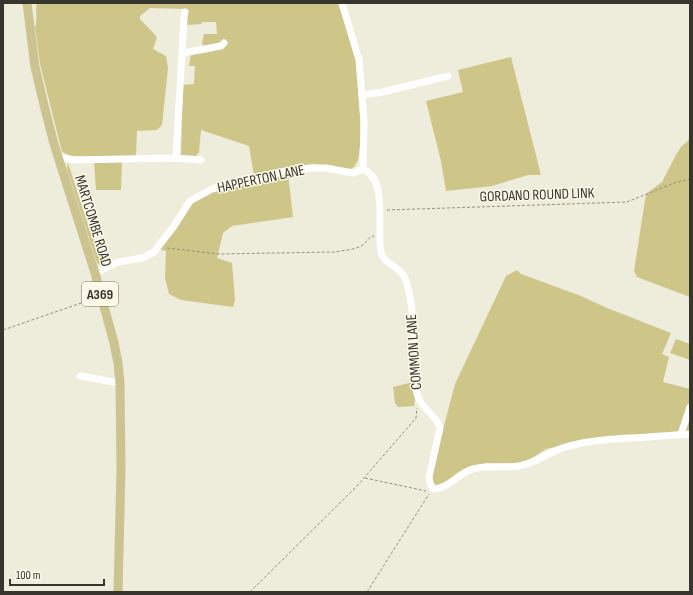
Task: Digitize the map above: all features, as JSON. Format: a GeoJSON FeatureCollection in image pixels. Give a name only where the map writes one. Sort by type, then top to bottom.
{"type":"FeatureCollection","features":[{"type":"Feature","properties":{"kind":"main road","name":"MARTCOMBE ROAD"},"geometry":{"type":"LineString","coordinates":[[27,3],[35,66],[58,157],[114,343],[120,383],[121,469],[118,592]]}},
{"type":"Feature","properties":{"kind":"street"},"geometry":{"type":"LineString","coordinates":[[342,3],[359,60],[364,121],[363,169]]}},
{"type":"Feature","properties":{"kind":"street"},"geometry":{"type":"LineString","coordinates":[[173,158],[176,155],[185,12]]}},
{"type":"Feature","properties":{"kind":"street"},"geometry":{"type":"LineString","coordinates":[[183,53],[221,46],[224,43]]}},
{"type":"Feature","properties":{"kind":"street"},"geometry":{"type":"LineString","coordinates":[[362,95],[383,92],[448,76]]}},
{"type":"Feature","properties":{"kind":"street"},"geometry":{"type":"LineString","coordinates":[[58,157],[75,160],[173,158],[201,160]]}},
{"type":"Feature","properties":{"kind":"street","name":"HAPPERTON LANE"},"geometry":{"type":"LineString","coordinates":[[94,273],[118,262],[142,258],[154,252],[190,202],[212,189],[287,171],[326,168],[353,173],[363,169]]}},
{"type":"Feature","properties":{"kind":"street","name":"COMMON LANE"},"geometry":{"type":"LineString","coordinates":[[363,169],[369,171],[376,186],[381,210],[380,243],[383,259],[402,272],[409,294],[412,312],[416,390],[418,399],[434,417],[440,428],[429,477],[434,489],[443,488],[460,475],[472,469],[488,466],[518,466],[531,463],[559,448],[570,445],[609,439],[690,434]]}},
{"type":"Feature","properties":{"kind":"street"},"geometry":{"type":"LineString","coordinates":[[80,376],[120,383]]}},
{"type":"Feature","properties":{"kind":"street"},"geometry":{"type":"LineString","coordinates":[[681,434],[690,407]]}},
{"type":"Feature","properties":{"kind":"path","name":"GORDANO ROUND LINK"},"geometry":{"type":"LineString","coordinates":[[381,210],[627,202],[674,183],[690,179]]}},
{"type":"Feature","properties":{"kind":"path"},"geometry":{"type":"LineString","coordinates":[[158,247],[218,254],[335,252],[354,248],[364,244],[369,237],[380,234]]}},
{"type":"Feature","properties":{"kind":"path"},"geometry":{"type":"LineString","coordinates":[[3,330],[101,297]]}},
{"type":"Feature","properties":{"kind":"path"},"geometry":{"type":"LineString","coordinates":[[250,592],[364,478],[416,418],[418,399]]}},
{"type":"Feature","properties":{"kind":"path"},"geometry":{"type":"LineString","coordinates":[[364,478],[430,492],[367,592]]}},
{"type":"Feature","properties":{"kind":"shaded area"},"geometry":{"type":"Polygon","coordinates":[[[37,3],[338,3],[357,59],[361,139],[358,160],[354,167],[349,170],[313,164],[283,168],[254,175],[249,146],[201,130],[199,152],[196,156],[181,155],[183,85],[194,84],[195,66],[189,66],[191,54],[200,54],[216,50],[224,46],[220,44],[204,46],[202,43],[204,34],[217,34],[216,22],[201,22],[202,24],[186,25],[187,9],[150,8],[140,16],[140,19],[157,37],[153,49],[166,56],[168,68],[162,125],[157,130],[137,131],[136,155],[131,157],[71,156],[62,152],[40,64],[35,27],[37,3]]]}},
{"type":"Feature","properties":{"kind":"shaded area"},"geometry":{"type":"Polygon","coordinates":[[[511,57],[541,175],[528,175],[492,186],[446,191],[441,161],[426,101],[463,92],[458,70],[511,57]]]}},
{"type":"Feature","properties":{"kind":"shaded area"},"geometry":{"type":"Polygon","coordinates":[[[690,139],[690,297],[637,277],[634,271],[646,194],[662,182],[681,147],[690,139]]]}},
{"type":"Feature","properties":{"kind":"shaded area"},"geometry":{"type":"Polygon","coordinates":[[[122,161],[121,190],[96,190],[94,162],[122,161]]]}},
{"type":"Feature","properties":{"kind":"shaded area"},"geometry":{"type":"Polygon","coordinates":[[[68,163],[89,228],[103,264],[100,265],[97,263],[67,169],[68,163]]]}},
{"type":"Feature","properties":{"kind":"shaded area"},"geometry":{"type":"Polygon","coordinates":[[[288,174],[293,217],[232,226],[223,233],[217,258],[232,263],[235,300],[233,307],[181,300],[169,294],[165,278],[166,251],[158,249],[192,203],[212,191],[288,174]]]}},
{"type":"Feature","properties":{"kind":"shaded area"},"geometry":{"type":"Polygon","coordinates":[[[517,270],[521,274],[581,296],[607,308],[671,333],[662,354],[669,357],[663,382],[690,389],[690,432],[679,431],[674,433],[560,446],[546,449],[529,460],[514,464],[486,463],[472,466],[442,485],[437,486],[434,484],[432,478],[436,456],[455,384],[506,276],[517,270]]]}},
{"type":"Feature","properties":{"kind":"shaded area"},"geometry":{"type":"Polygon","coordinates":[[[676,339],[690,344],[690,360],[670,353],[676,339]]]}},
{"type":"Feature","properties":{"kind":"shaded area"},"geometry":{"type":"Polygon","coordinates":[[[413,382],[415,400],[414,406],[398,407],[395,403],[393,387],[413,382]]]}}]}
